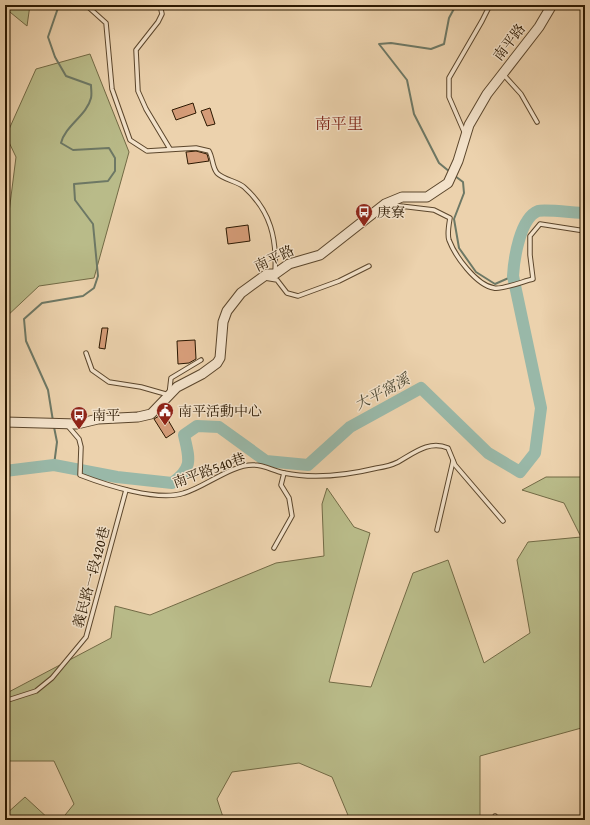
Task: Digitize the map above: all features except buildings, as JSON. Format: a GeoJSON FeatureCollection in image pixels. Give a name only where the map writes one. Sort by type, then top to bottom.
{"type":"FeatureCollection","features":[{"type":"Feature","properties":{"kind":"street","name":"南平路"},"geometry":{"type":"LineString","coordinates":[[5,422],[77,424],[104,418],[138,417],[151,414],[177,387],[202,374],[217,363],[220,358],[223,322],[227,312],[241,293],[267,274],[275,274],[289,264],[320,255],[385,204],[402,197],[428,197],[448,183],[458,161],[469,125],[487,94],[538,27],[552,5]]}},
{"type":"Feature","properties":{"kind":"lane"},"geometry":{"type":"LineString","coordinates":[[86,5],[106,23],[112,89],[130,140],[147,151],[196,148],[209,151],[213,157],[214,166],[218,174],[244,187],[260,206],[271,224],[276,252],[275,274]]}},
{"type":"Feature","properties":{"kind":"lane"},"geometry":{"type":"LineString","coordinates":[[160,5],[162,14],[158,22],[136,50],[136,64],[138,91],[146,109],[170,149]]}},
{"type":"Feature","properties":{"kind":"lane"},"geometry":{"type":"LineString","coordinates":[[466,136],[449,97],[449,78],[490,5]]}},
{"type":"Feature","properties":{"kind":"lane"},"geometry":{"type":"LineString","coordinates":[[503,73],[521,94],[537,122]]}},
{"type":"Feature","properties":{"kind":"lane"},"geometry":{"type":"LineString","coordinates":[[385,204],[434,210],[450,218],[449,239],[458,256],[471,274],[483,285],[495,289],[533,279],[530,256],[530,236],[540,224],[585,231]]}},
{"type":"Feature","properties":{"kind":"lane"},"geometry":{"type":"LineString","coordinates":[[261,278],[277,280],[287,293],[298,296],[339,281],[369,266]]}},
{"type":"Feature","properties":{"kind":"lane"},"geometry":{"type":"LineString","coordinates":[[86,353],[92,370],[109,382],[141,387],[169,395],[171,378],[201,360]]}},
{"type":"Feature","properties":{"kind":"lane","name":"南平路540巷"},"geometry":{"type":"LineString","coordinates":[[66,424],[79,439],[81,460],[80,475],[126,490],[149,494],[183,494],[238,468],[254,465],[284,473],[342,474],[378,468],[397,462],[412,452],[427,447],[440,445],[448,448],[455,465],[503,521]]}},
{"type":"Feature","properties":{"kind":"lane"},"geometry":{"type":"LineString","coordinates":[[437,530],[453,460]]}},
{"type":"Feature","properties":{"kind":"lane"},"geometry":{"type":"LineString","coordinates":[[274,548],[292,516],[289,498],[281,485],[284,473]]}},
{"type":"Feature","properties":{"kind":"lane","name":"義民路一段420巷"},"geometry":{"type":"LineString","coordinates":[[5,701],[36,691],[52,678],[86,637],[126,490]]}},
{"type":"Feature","properties":{"kind":"green space"},"geometry":{"type":"Polygon","coordinates":[[[5,5],[30,5],[27,26],[5,8],[5,5]]]}},
{"type":"Feature","properties":{"kind":"green space"},"geometry":{"type":"Polygon","coordinates":[[[90,54],[129,152],[94,278],[39,286],[5,318],[5,244],[16,157],[6,136],[36,69],[90,54]]]}},
{"type":"Feature","properties":{"kind":"green space"},"geometry":{"type":"Polygon","coordinates":[[[546,477],[585,477],[585,727],[480,756],[480,820],[350,820],[332,777],[299,763],[232,772],[217,799],[224,820],[61,820],[74,804],[54,761],[5,761],[5,694],[111,638],[115,606],[150,615],[276,563],[324,556],[322,504],[327,488],[354,527],[370,533],[329,682],[371,687],[413,573],[448,560],[484,663],[530,633],[517,560],[528,542],[581,537],[564,503],[522,490],[546,477]]]}},
{"type":"Feature","properties":{"kind":"green space"},"geometry":{"type":"Polygon","coordinates":[[[25,797],[50,820],[5,820],[5,815],[25,797]]]}},
{"type":"Feature","properties":{"kind":"waterway"},"geometry":{"type":"LineString","coordinates":[[53,421],[48,390],[26,341],[24,319],[42,303],[83,296],[94,288],[98,276],[93,224],[75,200],[74,184],[108,181],[115,171],[115,158],[109,148],[73,150],[61,143],[67,131],[89,104],[91,98],[91,85],[66,76],[55,57],[48,37],[59,5]]}},
{"type":"Feature","properties":{"kind":"waterway"},"geometry":{"type":"LineString","coordinates":[[450,172],[439,163],[414,114],[407,80],[379,44],[391,43],[431,49],[444,44],[449,18],[456,5]]}},
{"type":"Feature","properties":{"kind":"waterway"},"geometry":{"type":"LineString","coordinates":[[455,176],[463,182],[464,193],[454,219],[459,248],[476,272],[495,284],[513,276]]}},
{"type":"Feature","properties":{"kind":"waterway","name":"大平窩溪"},"geometry":{"type":"LineString","coordinates":[[5,471],[54,465],[117,477],[172,483],[179,478],[187,467],[188,456],[184,435],[197,426],[219,427],[266,461],[308,465],[350,427],[421,388],[488,453],[520,472],[535,453],[541,408],[513,276],[519,240],[522,230],[527,222],[532,215],[538,211],[547,210],[585,213]]}},
{"type":"Feature","properties":{"kind":"waterway"},"geometry":{"type":"LineString","coordinates":[[54,427],[57,442],[54,465]]}},
{"type":"Feature","properties":{"kind":"place","name":"庚寮"},"geometry":{"type":"Point","coordinates":[364,227]}},
{"type":"Feature","properties":{"kind":"place","name":"南平活動中心"},"geometry":{"type":"Point","coordinates":[165,426]}},
{"type":"Feature","properties":{"kind":"place","name":"南平"},"geometry":{"type":"Point","coordinates":[79,430]}},
{"type":"Feature","properties":{"kind":"district","name":"南平里"},"geometry":{"type":"Point","coordinates":[339,123]}}]}
